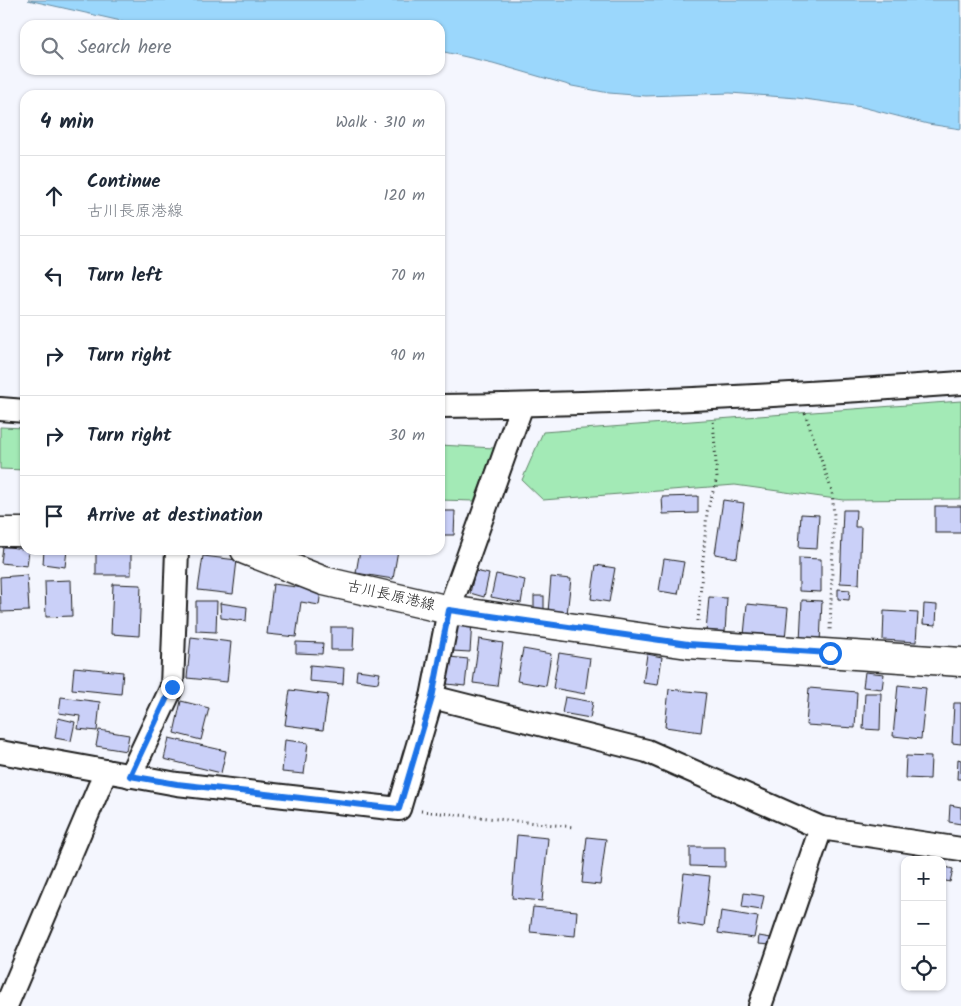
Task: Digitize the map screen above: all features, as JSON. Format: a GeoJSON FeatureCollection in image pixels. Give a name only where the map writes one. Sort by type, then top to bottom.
{"type":"FeatureCollection","features":[{"type":"Feature","properties":{"kind":"main road"},"geometry":{"type":"LineString","coordinates":[[0,532],[20,532]]}},
{"type":"Feature","properties":{"kind":"main road","name":"古川長原港線"},"geometry":{"type":"LineString","coordinates":[[258,555],[324,581],[449,610],[696,644],[961,662]]}},
{"type":"Feature","properties":{"kind":"street"},"geometry":{"type":"LineString","coordinates":[[445,406],[522,405],[844,391],[961,383]]}},
{"type":"Feature","properties":{"kind":"street"},"geometry":{"type":"LineString","coordinates":[[0,752],[177,784],[399,809],[432,698],[449,610],[522,405]]}},
{"type":"Feature","properties":{"kind":"street"},"geometry":{"type":"LineString","coordinates":[[0,409],[20,411]]}},
{"type":"Feature","properties":{"kind":"street"},"geometry":{"type":"LineString","coordinates":[[130,776],[172,687],[177,555]]}},
{"type":"Feature","properties":{"kind":"street"},"geometry":{"type":"LineString","coordinates":[[432,698],[647,751],[708,780],[821,828],[961,849]]}},
{"type":"Feature","properties":{"kind":"street"},"geometry":{"type":"LineString","coordinates":[[6,1006],[106,771]]}},
{"type":"Feature","properties":{"kind":"street"},"geometry":{"type":"LineString","coordinates":[[760,1006],[821,828]]}},
{"type":"Feature","properties":{"kind":"path"},"geometry":{"type":"LineString","coordinates":[[804,411],[832,491],[834,516],[830,653]]}},
{"type":"Feature","properties":{"kind":"path"},"geometry":{"type":"LineString","coordinates":[[696,644],[707,512],[717,478],[712,415]]}},
{"type":"Feature","properties":{"kind":"path"},"geometry":{"type":"LineString","coordinates":[[399,809],[574,827]]}},
{"type":"Feature","properties":{"kind":"green space"},"geometry":{"type":"Polygon","coordinates":[[[961,401],[961,499],[843,500],[735,485],[543,500],[522,480],[543,432],[961,401]]]}},
{"type":"Feature","properties":{"kind":"green space"},"geometry":{"type":"Polygon","coordinates":[[[0,427],[20,428],[20,470],[0,469],[0,427]]]}},
{"type":"Feature","properties":{"kind":"green space"},"geometry":{"type":"Polygon","coordinates":[[[445,445],[494,448],[474,501],[445,500],[445,445]]]}},
{"type":"Feature","properties":{"kind":"water"},"geometry":{"type":"Polygon","coordinates":[[[28,0],[961,0],[961,129],[928,124],[862,107],[797,98],[730,93],[646,96],[609,93],[572,86],[493,63],[445,52],[445,20],[117,20],[28,0]]]}},
{"type":"Feature","properties":{"kind":"building"},"geometry":{"type":"Polygon","coordinates":[[[698,496],[698,513],[663,514],[662,497],[698,496]]]}},
{"type":"Feature","properties":{"kind":"building"},"geometry":{"type":"Polygon","coordinates":[[[723,500],[744,503],[737,558],[715,554],[723,500]]]}},
{"type":"Feature","properties":{"kind":"building"},"geometry":{"type":"Polygon","coordinates":[[[935,506],[961,506],[961,533],[935,533],[935,506]]]}},
{"type":"Feature","properties":{"kind":"building"},"geometry":{"type":"Polygon","coordinates":[[[843,510],[856,510],[855,527],[861,527],[859,584],[840,583],[843,510]]]}},
{"type":"Feature","properties":{"kind":"building"},"geometry":{"type":"Polygon","coordinates":[[[445,511],[455,511],[454,535],[445,535],[445,511]]]}},
{"type":"Feature","properties":{"kind":"building"},"geometry":{"type":"Polygon","coordinates":[[[801,514],[819,515],[817,549],[799,548],[801,514]]]}},
{"type":"Feature","properties":{"kind":"building"},"geometry":{"type":"Polygon","coordinates":[[[3,546],[20,549],[20,555],[28,555],[27,566],[1,563],[3,546]]]}},
{"type":"Feature","properties":{"kind":"building"},"geometry":{"type":"Polygon","coordinates":[[[44,555],[66,555],[65,567],[43,564],[44,555]]]}},
{"type":"Feature","properties":{"kind":"building"},"geometry":{"type":"Polygon","coordinates":[[[96,555],[131,555],[131,575],[96,575],[96,555]]]}},
{"type":"Feature","properties":{"kind":"building"},"geometry":{"type":"Polygon","coordinates":[[[359,555],[397,555],[393,579],[356,573],[359,555]]]}},
{"type":"Feature","properties":{"kind":"building"},"geometry":{"type":"Polygon","coordinates":[[[203,556],[237,560],[233,594],[198,590],[203,556]]]}},
{"type":"Feature","properties":{"kind":"building"},"geometry":{"type":"Polygon","coordinates":[[[799,558],[821,559],[821,592],[799,591],[799,558]]]}},
{"type":"Feature","properties":{"kind":"building"},"geometry":{"type":"Polygon","coordinates":[[[664,559],[684,562],[678,594],[659,591],[664,559]]]}},
{"type":"Feature","properties":{"kind":"building"},"geometry":{"type":"Polygon","coordinates":[[[596,565],[615,568],[609,602],[591,599],[596,565]]]}},
{"type":"Feature","properties":{"kind":"building"},"geometry":{"type":"Polygon","coordinates":[[[475,571],[489,574],[484,597],[470,593],[475,571]]]}},
{"type":"Feature","properties":{"kind":"building"},"geometry":{"type":"Polygon","coordinates":[[[496,574],[525,580],[521,603],[491,597],[496,574]]]}},
{"type":"Feature","properties":{"kind":"building"},"geometry":{"type":"Polygon","coordinates":[[[27,575],[29,611],[1,612],[0,577],[27,575]]]}},
{"type":"Feature","properties":{"kind":"building"},"geometry":{"type":"Polygon","coordinates":[[[551,577],[571,579],[567,614],[548,612],[551,577]]]}},
{"type":"Feature","properties":{"kind":"building"},"geometry":{"type":"Polygon","coordinates":[[[71,580],[72,616],[46,617],[45,581],[71,580]]]}},
{"type":"Feature","properties":{"kind":"building"},"geometry":{"type":"Polygon","coordinates":[[[113,584],[141,585],[139,636],[111,634],[113,584]]]}},
{"type":"Feature","properties":{"kind":"building"},"geometry":{"type":"Polygon","coordinates":[[[273,584],[321,590],[319,605],[301,602],[296,637],[267,634],[273,584]]]}},
{"type":"Feature","properties":{"kind":"building"},"geometry":{"type":"Polygon","coordinates":[[[838,589],[850,590],[849,600],[838,599],[838,589]]]}},
{"type":"Feature","properties":{"kind":"building"},"geometry":{"type":"Polygon","coordinates":[[[534,596],[544,596],[544,611],[534,611],[534,596]]]}},
{"type":"Feature","properties":{"kind":"building"},"geometry":{"type":"Polygon","coordinates":[[[709,597],[727,598],[725,633],[706,632],[709,597]]]}},
{"type":"Feature","properties":{"kind":"building"},"geometry":{"type":"Polygon","coordinates":[[[802,600],[822,601],[820,643],[800,641],[802,600]]]}},
{"type":"Feature","properties":{"kind":"building"},"geometry":{"type":"Polygon","coordinates":[[[196,601],[217,601],[216,632],[196,631],[196,601]]]}},
{"type":"Feature","properties":{"kind":"building"},"geometry":{"type":"Polygon","coordinates":[[[220,603],[247,607],[246,621],[221,618],[220,603]]]}},
{"type":"Feature","properties":{"kind":"building"},"geometry":{"type":"Polygon","coordinates":[[[747,604],[788,608],[785,639],[744,635],[747,604]]]}},
{"type":"Feature","properties":{"kind":"building"},"geometry":{"type":"Polygon","coordinates":[[[924,604],[937,605],[936,625],[923,624],[924,604]]]}},
{"type":"Feature","properties":{"kind":"building"},"geometry":{"type":"Polygon","coordinates":[[[884,611],[918,613],[916,642],[883,640],[884,611]]]}},
{"type":"Feature","properties":{"kind":"building"},"geometry":{"type":"Polygon","coordinates":[[[454,619],[472,621],[470,652],[452,651],[454,619]]]}},
{"type":"Feature","properties":{"kind":"building"},"geometry":{"type":"Polygon","coordinates":[[[331,627],[354,627],[353,650],[331,650],[331,627]]]}},
{"type":"Feature","properties":{"kind":"building"},"geometry":{"type":"Polygon","coordinates":[[[191,637],[231,642],[227,682],[187,678],[191,637]]]}},
{"type":"Feature","properties":{"kind":"building"},"geometry":{"type":"Polygon","coordinates":[[[479,639],[503,643],[497,686],[473,683],[479,639]]]}},
{"type":"Feature","properties":{"kind":"building"},"geometry":{"type":"Polygon","coordinates":[[[296,642],[323,643],[322,654],[296,653],[296,642]]]}},
{"type":"Feature","properties":{"kind":"building"},"geometry":{"type":"Polygon","coordinates":[[[523,649],[551,654],[546,686],[517,681],[523,649]]]}},
{"type":"Feature","properties":{"kind":"building"},"geometry":{"type":"Polygon","coordinates":[[[559,653],[590,658],[585,694],[553,688],[559,653]]]}},
{"type":"Feature","properties":{"kind":"building"},"geometry":{"type":"Polygon","coordinates":[[[647,654],[662,657],[658,685],[643,683],[647,654]]]}},
{"type":"Feature","properties":{"kind":"building"},"geometry":{"type":"Polygon","coordinates":[[[450,657],[468,659],[465,686],[447,684],[450,657]]]}},
{"type":"Feature","properties":{"kind":"building"},"geometry":{"type":"Polygon","coordinates":[[[310,665],[344,668],[343,684],[309,681],[310,665]]]}},
{"type":"Feature","properties":{"kind":"building"},"geometry":{"type":"Polygon","coordinates":[[[74,667],[123,672],[121,694],[72,689],[74,667]]]}},
{"type":"Feature","properties":{"kind":"building"},"geometry":{"type":"Polygon","coordinates":[[[357,670],[380,673],[378,683],[356,680],[357,670]]]}},
{"type":"Feature","properties":{"kind":"building"},"geometry":{"type":"Polygon","coordinates":[[[865,672],[884,674],[882,689],[863,687],[865,672]]]}},
{"type":"Feature","properties":{"kind":"building"},"geometry":{"type":"Polygon","coordinates":[[[898,685],[926,688],[921,739],[893,736],[898,685]]]}},
{"type":"Feature","properties":{"kind":"building"},"geometry":{"type":"Polygon","coordinates":[[[809,688],[857,692],[855,728],[806,725],[809,688]]]}},
{"type":"Feature","properties":{"kind":"building"},"geometry":{"type":"Polygon","coordinates":[[[669,689],[706,693],[701,732],[665,727],[669,689]]]}},
{"type":"Feature","properties":{"kind":"building"},"geometry":{"type":"Polygon","coordinates":[[[290,690],[328,695],[323,730],[285,725],[290,690]]]}},
{"type":"Feature","properties":{"kind":"building"},"geometry":{"type":"Polygon","coordinates":[[[865,693],[881,693],[880,730],[863,729],[865,693]]]}},
{"type":"Feature","properties":{"kind":"building"},"geometry":{"type":"Polygon","coordinates":[[[61,697],[100,702],[97,731],[78,729],[80,716],[59,713],[61,697]]]}},
{"type":"Feature","properties":{"kind":"building"},"geometry":{"type":"Polygon","coordinates":[[[565,697],[593,702],[590,718],[562,713],[565,697]]]}},
{"type":"Feature","properties":{"kind":"building"},"geometry":{"type":"Polygon","coordinates":[[[181,701],[209,708],[201,740],[174,733],[181,701]]]}},
{"type":"Feature","properties":{"kind":"building"},"geometry":{"type":"Polygon","coordinates":[[[954,703],[961,703],[961,744],[952,743],[954,703]]]}},
{"type":"Feature","properties":{"kind":"building"},"geometry":{"type":"Polygon","coordinates":[[[58,718],[75,722],[71,741],[55,738],[58,718]]]}},
{"type":"Feature","properties":{"kind":"building"},"geometry":{"type":"Polygon","coordinates":[[[99,730],[129,735],[126,751],[96,746],[99,730]]]}},
{"type":"Feature","properties":{"kind":"building"},"geometry":{"type":"Polygon","coordinates":[[[169,738],[226,751],[221,773],[164,759],[169,738]]]}},
{"type":"Feature","properties":{"kind":"building"},"geometry":{"type":"Polygon","coordinates":[[[285,740],[308,743],[304,774],[282,772],[285,740]]]}},
{"type":"Feature","properties":{"kind":"building"},"geometry":{"type":"Polygon","coordinates":[[[906,756],[931,757],[930,779],[905,778],[906,756]]]}},
{"type":"Feature","properties":{"kind":"building"},"geometry":{"type":"Polygon","coordinates":[[[958,759],[961,760],[961,779],[957,779],[958,759]]]}},
{"type":"Feature","properties":{"kind":"building"},"geometry":{"type":"Polygon","coordinates":[[[950,805],[961,807],[961,824],[949,822],[950,805]]]}},
{"type":"Feature","properties":{"kind":"building"},"geometry":{"type":"Polygon","coordinates":[[[517,835],[548,838],[542,901],[512,898],[517,835]]]}},
{"type":"Feature","properties":{"kind":"building"},"geometry":{"type":"Polygon","coordinates":[[[587,837],[606,839],[600,885],[582,883],[587,837]]]}},
{"type":"Feature","properties":{"kind":"building"},"geometry":{"type":"Polygon","coordinates":[[[690,847],[725,847],[725,867],[690,866],[690,847]]]}},
{"type":"Feature","properties":{"kind":"building"},"geometry":{"type":"Polygon","coordinates":[[[946,867],[953,869],[950,882],[946,881],[946,867]]]}},
{"type":"Feature","properties":{"kind":"building"},"geometry":{"type":"Polygon","coordinates":[[[684,873],[710,876],[704,927],[678,923],[684,873]]]}},
{"type":"Feature","properties":{"kind":"building"},"geometry":{"type":"Polygon","coordinates":[[[744,893],[764,896],[761,910],[742,907],[744,893]]]}},
{"type":"Feature","properties":{"kind":"building"},"geometry":{"type":"Polygon","coordinates":[[[533,907],[577,911],[575,936],[530,932],[533,907]]]}},
{"type":"Feature","properties":{"kind":"building"},"geometry":{"type":"Polygon","coordinates":[[[721,911],[758,917],[754,938],[718,933],[721,911]]]}},
{"type":"Feature","properties":{"kind":"building"},"geometry":{"type":"Polygon","coordinates":[[[759,936],[771,938],[771,945],[758,944],[759,936]]]}},
{"type":"Feature","properties":{"kind":"route"},"geometry":{"type":"LineString","coordinates":[[172,687],[130,776],[177,784],[399,809],[432,698],[449,610],[688,644],[830,653]]}}]}
